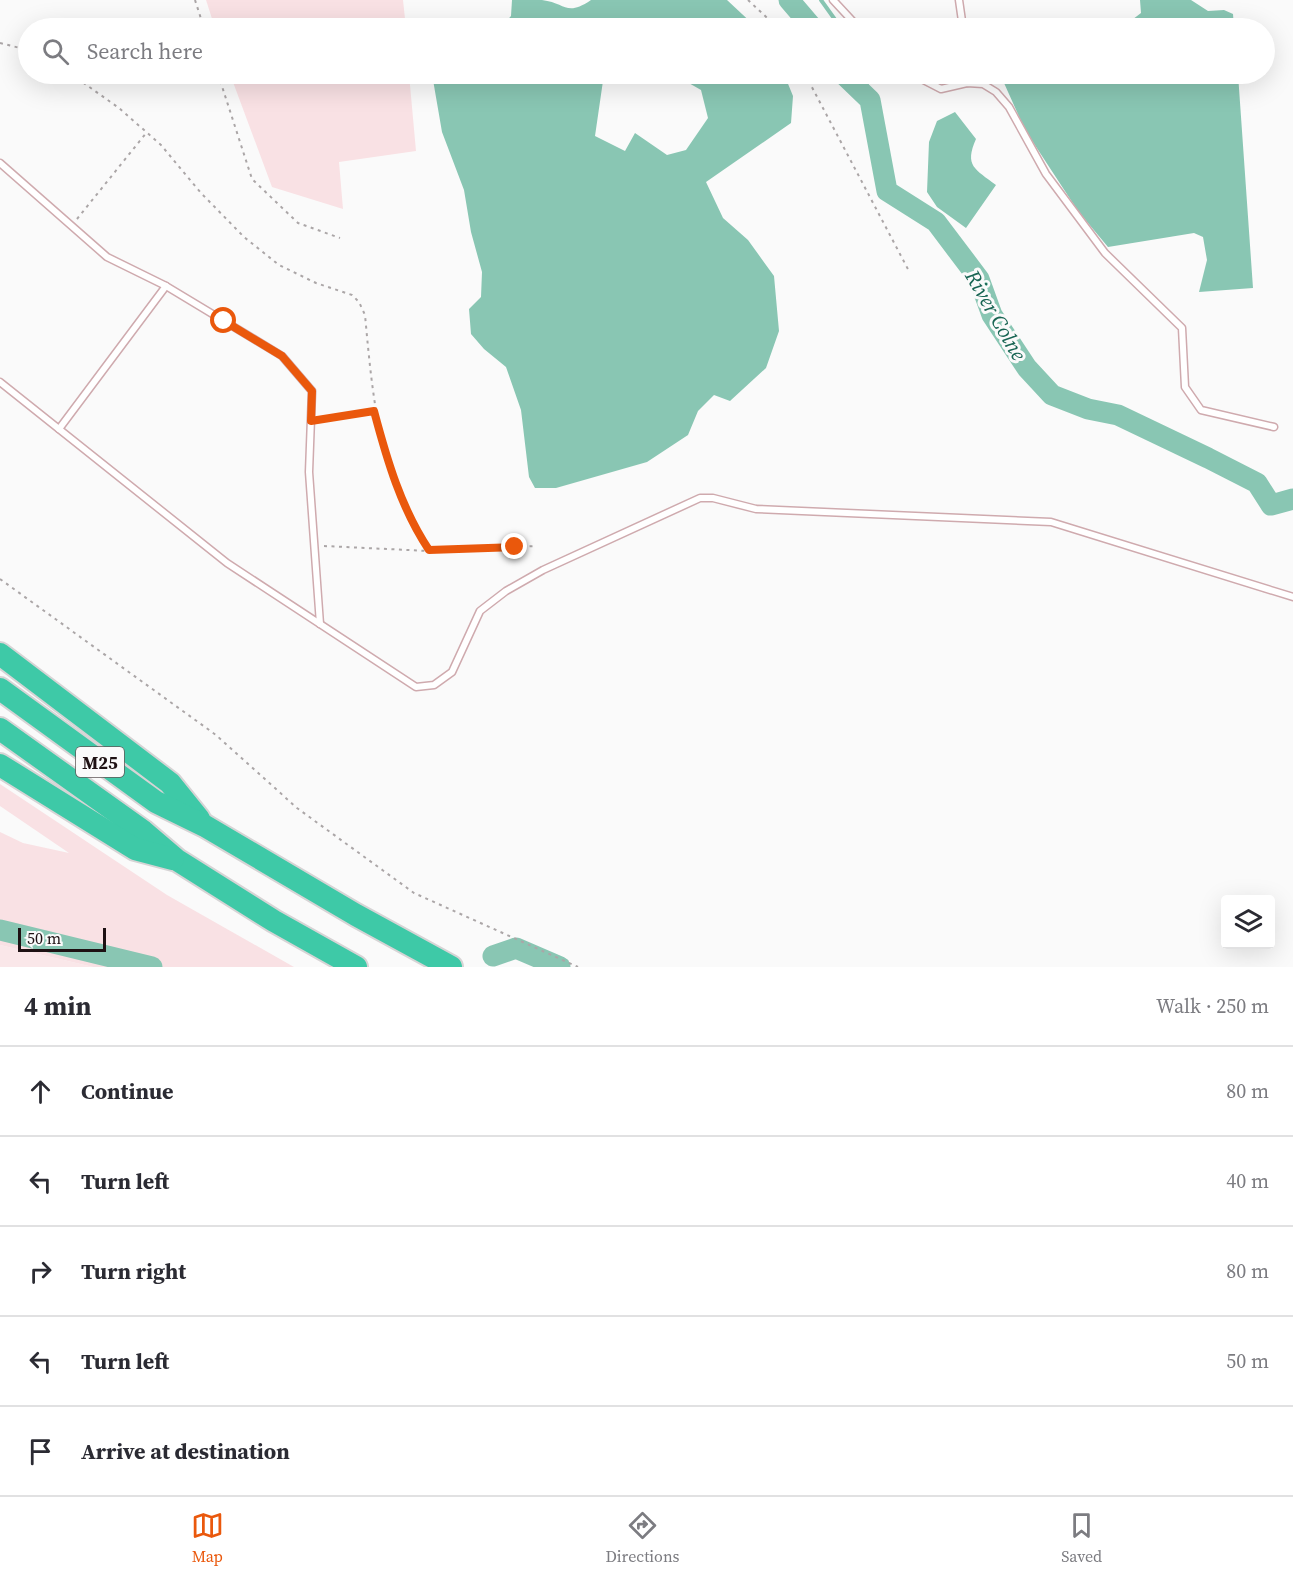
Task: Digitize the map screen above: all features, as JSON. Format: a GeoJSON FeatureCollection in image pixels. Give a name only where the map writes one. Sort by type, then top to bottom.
{"type":"FeatureCollection","features":[{"type":"Feature","properties":{"kind":"highway","name":"M25"},"geometry":{"type":"LineString","coordinates":[[0,654],[170,783],[205,826]]}},
{"type":"Feature","properties":{"kind":"highway","name":"M25"},"geometry":{"type":"LineString","coordinates":[[0,689],[156,802],[205,826],[356,915],[451,967]]}},
{"type":"Feature","properties":{"kind":"highway","name":"M25"},"geometry":{"type":"LineString","coordinates":[[0,729],[143,831],[177,860],[274,921],[356,967]]}},
{"type":"Feature","properties":{"kind":"highway","name":"M25"},"geometry":{"type":"LineString","coordinates":[[0,765],[135,849],[177,860]]}},
{"type":"Feature","properties":{"kind":"lane"},"geometry":{"type":"LineString","coordinates":[[833,0],[850,18]]}},
{"type":"Feature","properties":{"kind":"lane"},"geometry":{"type":"LineString","coordinates":[[959,0],[962,18]]}},
{"type":"Feature","properties":{"kind":"lane"},"geometry":{"type":"LineString","coordinates":[[931,84],[941,89],[963,84]]}},
{"type":"Feature","properties":{"kind":"lane"},"geometry":{"type":"LineString","coordinates":[[983,84],[996,92],[1009,107],[1046,174],[1105,253],[1182,328],[1185,387],[1201,410],[1274,427]]}},
{"type":"Feature","properties":{"kind":"lane"},"geometry":{"type":"LineString","coordinates":[[0,163],[107,257],[166,286],[282,356],[312,391],[309,472],[320,624]]}},
{"type":"Feature","properties":{"kind":"lane"},"geometry":{"type":"LineString","coordinates":[[59,429],[166,286]]}},
{"type":"Feature","properties":{"kind":"lane"},"geometry":{"type":"LineString","coordinates":[[0,382],[227,563],[416,687],[434,685],[452,672],[480,611],[506,591],[543,570],[700,498],[713,498],[756,509],[1051,522],[1293,597]]}},
{"type":"Feature","properties":{"kind":"path"},"geometry":{"type":"LineString","coordinates":[[195,0],[201,18]]}},
{"type":"Feature","properties":{"kind":"path"},"geometry":{"type":"LineString","coordinates":[[748,0],[767,18]]}},
{"type":"Feature","properties":{"kind":"path"},"geometry":{"type":"LineString","coordinates":[[0,43],[18,48]]}},
{"type":"Feature","properties":{"kind":"path"},"geometry":{"type":"LineString","coordinates":[[84,84],[161,145],[201,193],[244,237],[270,258],[316,283],[352,296],[359,302],[365,315],[374,411],[389,467],[412,525],[429,550]]}},
{"type":"Feature","properties":{"kind":"path"},"geometry":{"type":"LineString","coordinates":[[221,84],[252,179],[298,223],[340,238]]}},
{"type":"Feature","properties":{"kind":"path"},"geometry":{"type":"LineString","coordinates":[[811,84],[910,273]]}},
{"type":"Feature","properties":{"kind":"path"},"geometry":{"type":"LineString","coordinates":[[71,225],[147,132]]}},
{"type":"Feature","properties":{"kind":"path"},"geometry":{"type":"LineString","coordinates":[[311,421],[374,411]]}},
{"type":"Feature","properties":{"kind":"path"},"geometry":{"type":"LineString","coordinates":[[314,545],[429,550],[537,546]]}},
{"type":"Feature","properties":{"kind":"path"},"geometry":{"type":"LineString","coordinates":[[0,579],[216,735],[297,808],[414,893],[578,967]]}},
{"type":"Feature","properties":{"kind":"shaded area"},"geometry":{"type":"Polygon","coordinates":[[[206,0],[403,0],[405,18],[212,18],[206,0]]]}},
{"type":"Feature","properties":{"kind":"shaded area"},"geometry":{"type":"Polygon","coordinates":[[[512,0],[542,0],[566,8],[576,8],[591,0],[727,0],[746,18],[509,18],[512,0]]]}},
{"type":"Feature","properties":{"kind":"shaded area"},"geometry":{"type":"Polygon","coordinates":[[[1140,0],[1191,0],[1208,11],[1224,10],[1233,14],[1233,18],[1134,18],[1141,13],[1140,0]]]}},
{"type":"Feature","properties":{"kind":"shaded area"},"geometry":{"type":"Polygon","coordinates":[[[234,84],[410,84],[416,151],[339,162],[343,209],[272,187],[234,84]]]}},
{"type":"Feature","properties":{"kind":"shaded area"},"geometry":{"type":"Polygon","coordinates":[[[434,84],[603,84],[595,136],[625,151],[635,133],[667,155],[686,150],[708,118],[701,90],[690,84],[788,84],[793,96],[791,123],[706,182],[723,218],[748,240],[774,276],[779,331],[766,368],[730,401],[714,395],[698,411],[688,435],[647,462],[556,488],[535,488],[529,477],[521,410],[506,367],[484,349],[471,334],[469,309],[481,297],[482,272],[471,232],[464,190],[442,132],[434,84]]]}},
{"type":"Feature","properties":{"kind":"shaded area"},"geometry":{"type":"Polygon","coordinates":[[[1004,84],[1239,84],[1253,288],[1199,292],[1207,260],[1203,237],[1194,233],[1108,247],[1078,211],[1025,130],[1004,84]]]}},
{"type":"Feature","properties":{"kind":"shaded area"},"geometry":{"type":"Polygon","coordinates":[[[955,112],[976,139],[971,155],[974,166],[977,171],[996,185],[966,228],[937,207],[927,192],[929,142],[937,121],[955,112]]]}},
{"type":"Feature","properties":{"kind":"shaded area"},"geometry":{"type":"Polygon","coordinates":[[[0,784],[167,895],[294,967],[93,967],[0,945],[0,832],[23,843],[69,853],[0,806],[0,784]]]}},
{"type":"Feature","properties":{"kind":"shaded area"},"geometry":{"type":"Polygon","coordinates":[[[0,945],[93,967],[0,967],[0,945]]]}},
{"type":"Feature","properties":{"kind":"waterway","name":"River Colne"},"geometry":{"type":"LineString","coordinates":[[789,0],[804,18]]}},
{"type":"Feature","properties":{"kind":"waterway"},"geometry":{"type":"LineString","coordinates":[[821,0],[834,18]]}},
{"type":"Feature","properties":{"kind":"waterway","name":"River Colne"},"geometry":{"type":"LineString","coordinates":[[853,84],[870,100],[887,191],[936,222],[979,279],[992,315],[1027,368],[1052,395],[1088,409],[1118,415],[1208,458],[1257,483],[1271,505],[1293,499]]}},
{"type":"Feature","properties":{"kind":"waterway"},"geometry":{"type":"LineString","coordinates":[[866,84],[870,100]]}},
{"type":"Feature","properties":{"kind":"waterway"},"geometry":{"type":"LineString","coordinates":[[0,930],[152,967]]}},
{"type":"Feature","properties":{"kind":"waterway"},"geometry":{"type":"LineString","coordinates":[[493,956],[516,948],[560,967]]}},
{"type":"Feature","properties":{"kind":"route"},"geometry":{"type":"LineString","coordinates":[[224,321],[282,356],[312,391],[311,421],[374,411],[389,467],[412,525],[429,550],[515,547]]}}]}
